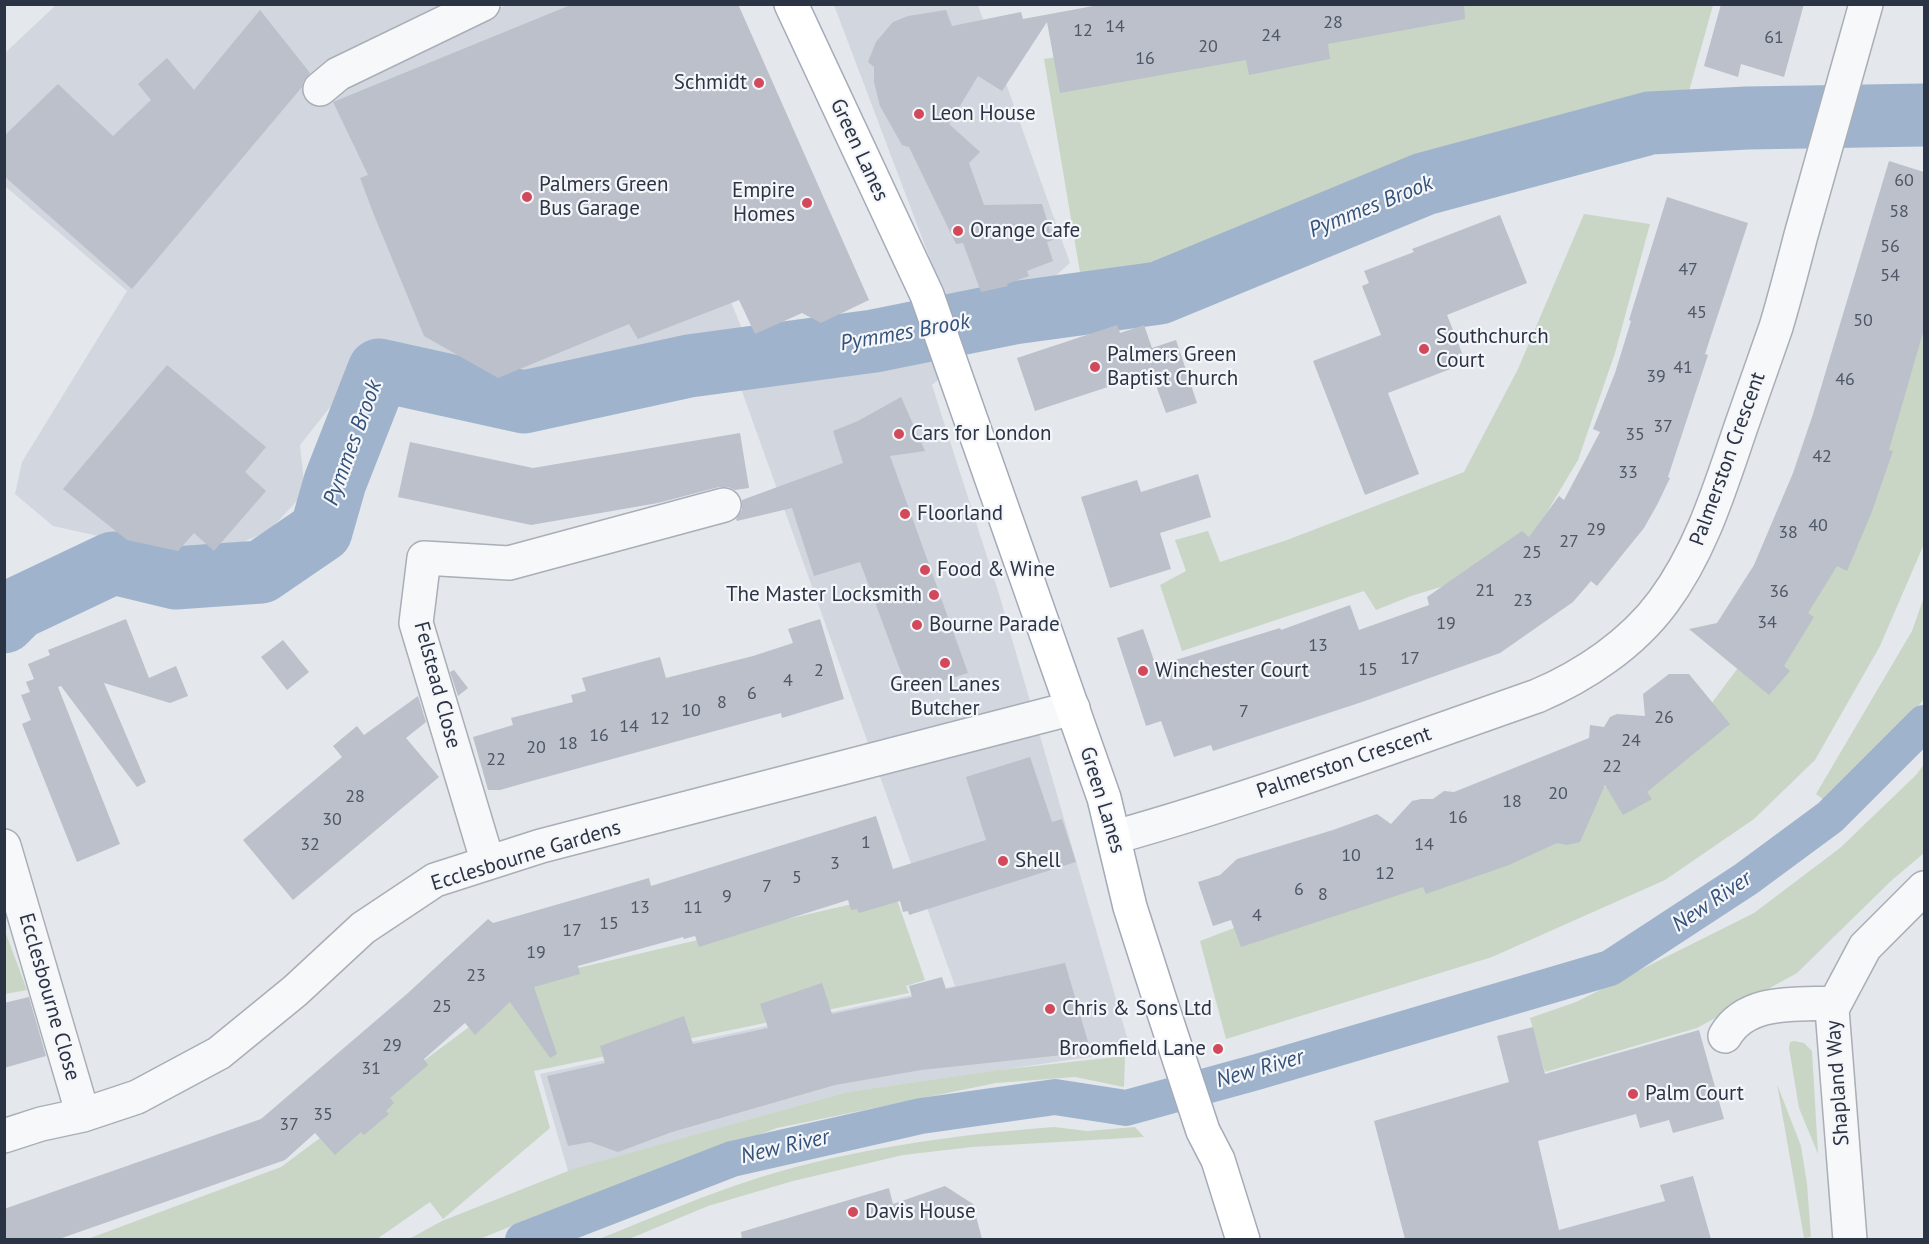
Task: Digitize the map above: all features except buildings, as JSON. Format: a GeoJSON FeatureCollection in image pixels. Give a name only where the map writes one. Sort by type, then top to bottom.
{"type":"FeatureCollection","features":[{"type":"Feature","properties":{"kind":"main road","name":"Green Lanes"},"geometry":{"type":"LineString","coordinates":[[798,7],[927,295],[1104,798],[1130,907],[1203,1131],[1218,1160],[1243,1239]]}},
{"type":"Feature","properties":{"kind":"street"},"geometry":{"type":"LineString","coordinates":[[320,89],[338,74],[483,4]]}},
{"type":"Feature","properties":{"kind":"street","name":"Palmerston Crescent"},"geometry":{"type":"LineString","coordinates":[[1115,837],[1347,763],[1537,696],[1562,685],[1617,648],[1663,603],[1686,568],[1708,521],[1776,326],[1866,4]]}},
{"type":"Feature","properties":{"kind":"street","name":"Felstead Close"},"geometry":{"type":"LineString","coordinates":[[488,863],[416,623],[424,558],[509,563],[724,505]]}},
{"type":"Feature","properties":{"kind":"street","name":"Ecclesbourne Gardens"},"geometry":{"type":"LineString","coordinates":[[4,1136],[40,1124],[83,1115],[136,1097],[219,1053],[295,991],[363,928],[435,880],[542,846],[1072,708]]}},
{"type":"Feature","properties":{"kind":"street","name":"Ecclesbourne Close"},"geometry":{"type":"LineString","coordinates":[[4,846],[83,1115]]}},
{"type":"Feature","properties":{"kind":"street","name":"Shapland Way"},"geometry":{"type":"LineString","coordinates":[[1851,1239],[1832,1009],[1865,947],[1924,888]]}},
{"type":"Feature","properties":{"kind":"street"},"geometry":{"type":"LineString","coordinates":[[1725,1036],[1731,1025],[1741,1017],[1776,1004],[1835,1003]]}},
{"type":"Feature","properties":{"kind":"shaded area"},"geometry":{"type":"Polygon","coordinates":[[[56,5],[463,5],[358,48],[509,5],[609,5],[747,341],[499,387],[377,348],[300,445],[305,492],[269,531],[202,559],[53,526],[15,494],[22,462],[127,291],[5,186],[5,53],[56,5]]]}},
{"type":"Feature","properties":{"kind":"shaded area"},"geometry":{"type":"Polygon","coordinates":[[[834,5],[978,5],[1070,263],[932,385],[999,594],[1131,1051],[847,1092],[568,1171],[540,1074],[955,986],[739,383],[897,355],[952,317],[834,5]]]}},
{"type":"Feature","properties":{"kind":"green space"},"geometry":{"type":"Polygon","coordinates":[[[1367,5],[1713,5],[1686,102],[1650,105],[1421,169],[1278,227],[1149,285],[1083,290],[1044,59],[1367,5]]]}},
{"type":"Feature","properties":{"kind":"green space"},"geometry":{"type":"Polygon","coordinates":[[[1584,214],[1650,224],[1615,353],[1578,460],[1516,564],[1411,596],[1376,610],[1364,591],[1182,651],[1160,585],[1186,571],[1175,540],[1208,531],[1220,562],[1287,540],[1464,472],[1518,369],[1584,214]]]}},
{"type":"Feature","properties":{"kind":"green space"},"geometry":{"type":"Polygon","coordinates":[[[1924,318],[1924,544],[1880,646],[1815,760],[1754,819],[1665,880],[1492,957],[1226,1039],[1200,941],[1667,763],[1855,511],[1924,318]]]}},
{"type":"Feature","properties":{"kind":"green space"},"geometry":{"type":"Polygon","coordinates":[[[1924,597],[1924,699],[1877,757],[1828,803],[1816,794],[1912,631],[1924,597]]]}},
{"type":"Feature","properties":{"kind":"green space"},"geometry":{"type":"Polygon","coordinates":[[[1924,764],[1924,853],[1892,880],[1797,973],[1697,1028],[1545,1072],[1530,1018],[1576,1002],[1754,913],[1840,848],[1917,774],[1924,764]]]}},
{"type":"Feature","properties":{"kind":"green space"},"geometry":{"type":"Polygon","coordinates":[[[895,894],[925,980],[906,986],[909,993],[534,1071],[550,1128],[443,1219],[430,1202],[377,1239],[85,1240],[281,1167],[535,978],[895,894]]]}},
{"type":"Feature","properties":{"kind":"green space"},"geometry":{"type":"Polygon","coordinates":[[[5,931],[27,990],[5,994],[5,931]]]}},
{"type":"Feature","properties":{"kind":"green space"},"geometry":{"type":"Polygon","coordinates":[[[1790,1042],[1804,1043],[1812,1051],[1818,1154],[1799,1108],[1789,1048],[1790,1042]]]}},
{"type":"Feature","properties":{"kind":"green space"},"geometry":{"type":"Polygon","coordinates":[[[1125,1056],[1124,1087],[1075,1077],[996,1083],[777,1128],[538,1215],[480,1239],[409,1239],[442,1221],[573,1169],[847,1092],[998,1070],[1125,1056]]]}},
{"type":"Feature","properties":{"kind":"green space"},"geometry":{"type":"Polygon","coordinates":[[[1777,1084],[1801,1146],[1807,1184],[1811,1237],[1804,1238],[1777,1084]]]}},
{"type":"Feature","properties":{"kind":"green space"},"geometry":{"type":"Polygon","coordinates":[[[1054,1127],[1087,1131],[1135,1127],[1144,1137],[972,1147],[903,1155],[793,1181],[708,1206],[629,1239],[599,1239],[720,1191],[761,1177],[833,1158],[906,1144],[1054,1127]]]}},
{"type":"Feature","properties":{"kind":"waterway","name":"Pymmes Brook"},"geometry":{"type":"LineString","coordinates":[[4,622],[18,608],[113,563],[175,578],[261,572],[321,531],[335,482],[379,370],[524,402],[689,366],[874,341],[1013,313],[1159,293],[1424,184],[1650,123],[1747,118],[1924,115]]}},
{"type":"Feature","properties":{"kind":"waterway","name":"New River"},"geometry":{"type":"LineString","coordinates":[[523,1240],[732,1159],[921,1116],[1055,1097],[1126,1108],[1257,1072],[1610,968],[1746,879],[1830,817],[1924,723]]}},
{"type":"Feature","properties":{"kind":"place","name":"Schmidt"},"geometry":{"type":"Point","coordinates":[759,83]}},
{"type":"Feature","properties":{"kind":"place","name":"Leon House"},"geometry":{"type":"Point","coordinates":[919,114]}},
{"type":"Feature","properties":{"kind":"place","name":"Palmers Green Bus Garage"},"geometry":{"type":"Point","coordinates":[527,197]}},
{"type":"Feature","properties":{"kind":"place","name":"Empire Homes"},"geometry":{"type":"Point","coordinates":[807,203]}},
{"type":"Feature","properties":{"kind":"place","name":"Orange Cafe"},"geometry":{"type":"Point","coordinates":[958,231]}},
{"type":"Feature","properties":{"kind":"place","name":"Southchurch Court"},"geometry":{"type":"Point","coordinates":[1424,349]}},
{"type":"Feature","properties":{"kind":"place","name":"Palmers Green Baptist Church"},"geometry":{"type":"Point","coordinates":[1095,367]}},
{"type":"Feature","properties":{"kind":"place","name":"Cars for London"},"geometry":{"type":"Point","coordinates":[899,434]}},
{"type":"Feature","properties":{"kind":"place","name":"Floorland"},"geometry":{"type":"Point","coordinates":[905,514]}},
{"type":"Feature","properties":{"kind":"place","name":"Food & Wine"},"geometry":{"type":"Point","coordinates":[925,570]}},
{"type":"Feature","properties":{"kind":"place","name":"The Master Locksmith"},"geometry":{"type":"Point","coordinates":[934,595]}},
{"type":"Feature","properties":{"kind":"place","name":"Bourne Parade"},"geometry":{"type":"Point","coordinates":[917,625]}},
{"type":"Feature","properties":{"kind":"place","name":"Green Lanes Butcher"},"geometry":{"type":"Point","coordinates":[945,663]}},
{"type":"Feature","properties":{"kind":"place","name":"Winchester Court"},"geometry":{"type":"Point","coordinates":[1143,671]}},
{"type":"Feature","properties":{"kind":"place","name":"Shell"},"geometry":{"type":"Point","coordinates":[1003,861]}},
{"type":"Feature","properties":{"kind":"place","name":"Chris & Sons Ltd"},"geometry":{"type":"Point","coordinates":[1050,1009]}},
{"type":"Feature","properties":{"kind":"place","name":"Broomfield Lane"},"geometry":{"type":"Point","coordinates":[1218,1049]}},
{"type":"Feature","properties":{"kind":"place","name":"Palm Court"},"geometry":{"type":"Point","coordinates":[1633,1094]}},
{"type":"Feature","properties":{"kind":"place","name":"Davis House"},"geometry":{"type":"Point","coordinates":[853,1212]}}]}
